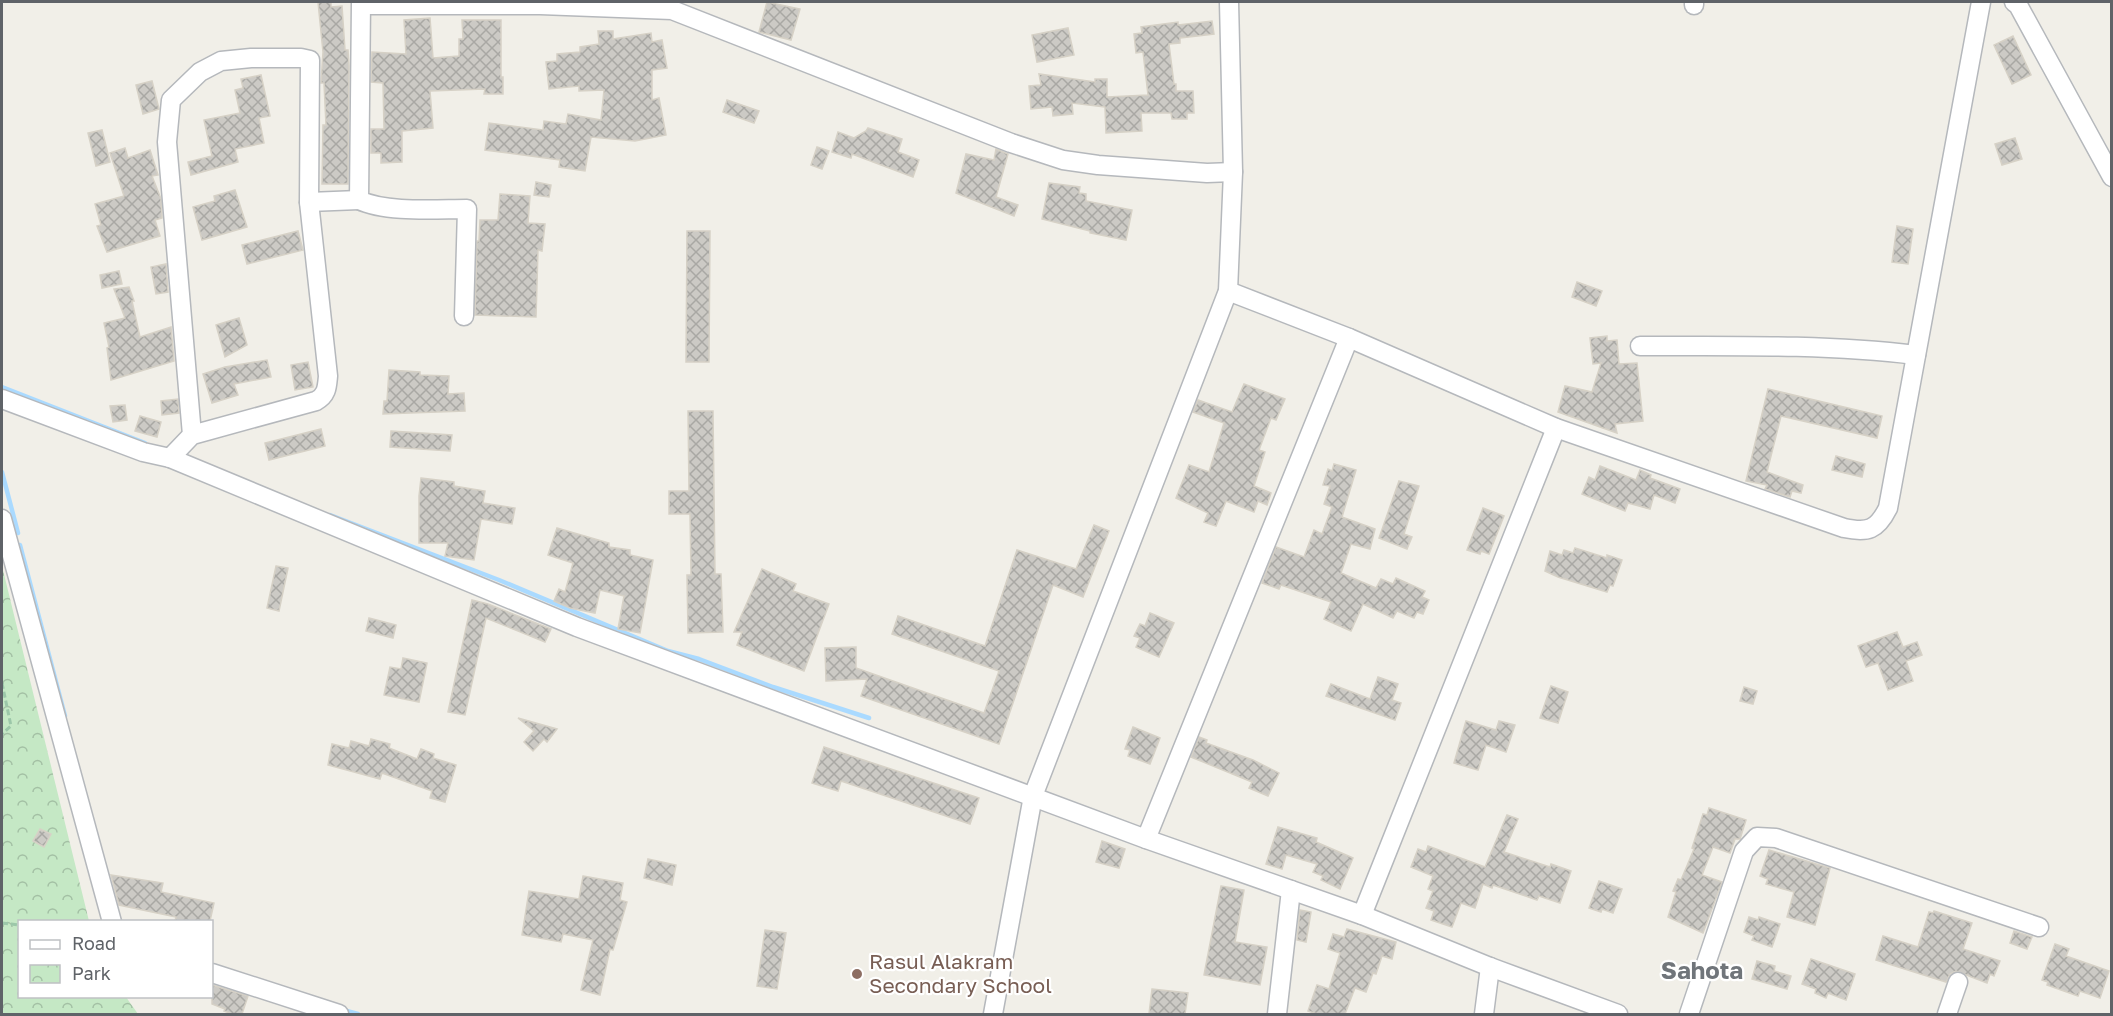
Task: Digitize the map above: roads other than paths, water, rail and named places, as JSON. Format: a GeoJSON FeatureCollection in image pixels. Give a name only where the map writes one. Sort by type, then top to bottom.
{"type":"FeatureCollection","features":[{"type":"Feature","properties":{"kind":"street"},"geometry":{"type":"LineString","coordinates":[[993,1014],[1033,796],[1228,291],[1233,172],[1229,2]]}},
{"type":"Feature","properties":{"kind":"street"},"geometry":{"type":"LineString","coordinates":[[1228,291],[1349,338],[1556,428],[1844,528],[1859,531],[1872,529],[1883,519],[1888,508],[1981,2]]}},
{"type":"Feature","properties":{"kind":"street"},"geometry":{"type":"LineString","coordinates":[[2014,2],[2018,5],[2112,177]]}},
{"type":"Feature","properties":{"kind":"street"},"geometry":{"type":"LineString","coordinates":[[359,200],[361,3],[540,3],[672,10],[1011,143],[1063,160],[1098,165],[1208,173],[1233,172]]}},
{"type":"Feature","properties":{"kind":"street"},"geometry":{"type":"LineString","coordinates":[[170,458],[192,435],[295,408],[323,397],[326,391],[328,376],[309,202],[310,60],[251,58],[221,61],[200,72],[171,100],[167,142],[192,435]]}},
{"type":"Feature","properties":{"kind":"street"},"geometry":{"type":"LineString","coordinates":[[309,202],[359,200],[376,206],[467,209],[464,316]]}},
{"type":"Feature","properties":{"kind":"street"},"geometry":{"type":"LineString","coordinates":[[1146,839],[1349,338]]}},
{"type":"Feature","properties":{"kind":"street"},"geometry":{"type":"LineString","coordinates":[[1640,346],[1765,346],[1888,351],[1916,355]]}},
{"type":"Feature","properties":{"kind":"street"},"geometry":{"type":"LineString","coordinates":[[2,399],[143,452],[170,458],[577,627],[1146,839],[1362,915],[1490,967],[1617,1014]]}},
{"type":"Feature","properties":{"kind":"street"},"geometry":{"type":"LineString","coordinates":[[1362,915],[1556,428]]}},
{"type":"Feature","properties":{"kind":"street"},"geometry":{"type":"LineString","coordinates":[[2,519],[112,920]]}},
{"type":"Feature","properties":{"kind":"street"},"geometry":{"type":"LineString","coordinates":[[1689,1014],[1744,851],[1757,837],[1776,838],[1790,842],[2039,927]]}},
{"type":"Feature","properties":{"kind":"street"},"geometry":{"type":"LineString","coordinates":[[1277,1014],[1291,890]]}},
{"type":"Feature","properties":{"kind":"street"},"geometry":{"type":"LineString","coordinates":[[1484,1014],[1490,967]]}},
{"type":"Feature","properties":{"kind":"street"},"geometry":{"type":"LineString","coordinates":[[213,973],[339,1014]]}},
{"type":"Feature","properties":{"kind":"street"},"geometry":{"type":"LineString","coordinates":[[1947,1014],[1958,982]]}},
{"type":"Feature","properties":{"kind":"waterway"},"geometry":{"type":"LineString","coordinates":[[2,387],[145,443]]}},
{"type":"Feature","properties":{"kind":"waterway"},"geometry":{"type":"LineString","coordinates":[[2,472],[18,533]]}},
{"type":"Feature","properties":{"kind":"waterway"},"geometry":{"type":"LineString","coordinates":[[330,515],[499,580],[668,651],[699,659],[773,687],[869,718]]}},
{"type":"Feature","properties":{"kind":"waterway"},"geometry":{"type":"LineString","coordinates":[[20,545],[65,716]]}},
{"type":"Feature","properties":{"kind":"waterway"},"geometry":{"type":"LineString","coordinates":[[343,1010],[358,1014]]}},
{"type":"Feature","properties":{"kind":"place","name":"Rasul Alakram Secondary School"},"geometry":{"type":"Point","coordinates":[857,974]}},
{"type":"Feature","properties":{"kind":"district","name":"Sahota"},"geometry":{"type":"Point","coordinates":[1702,971]}}]}
